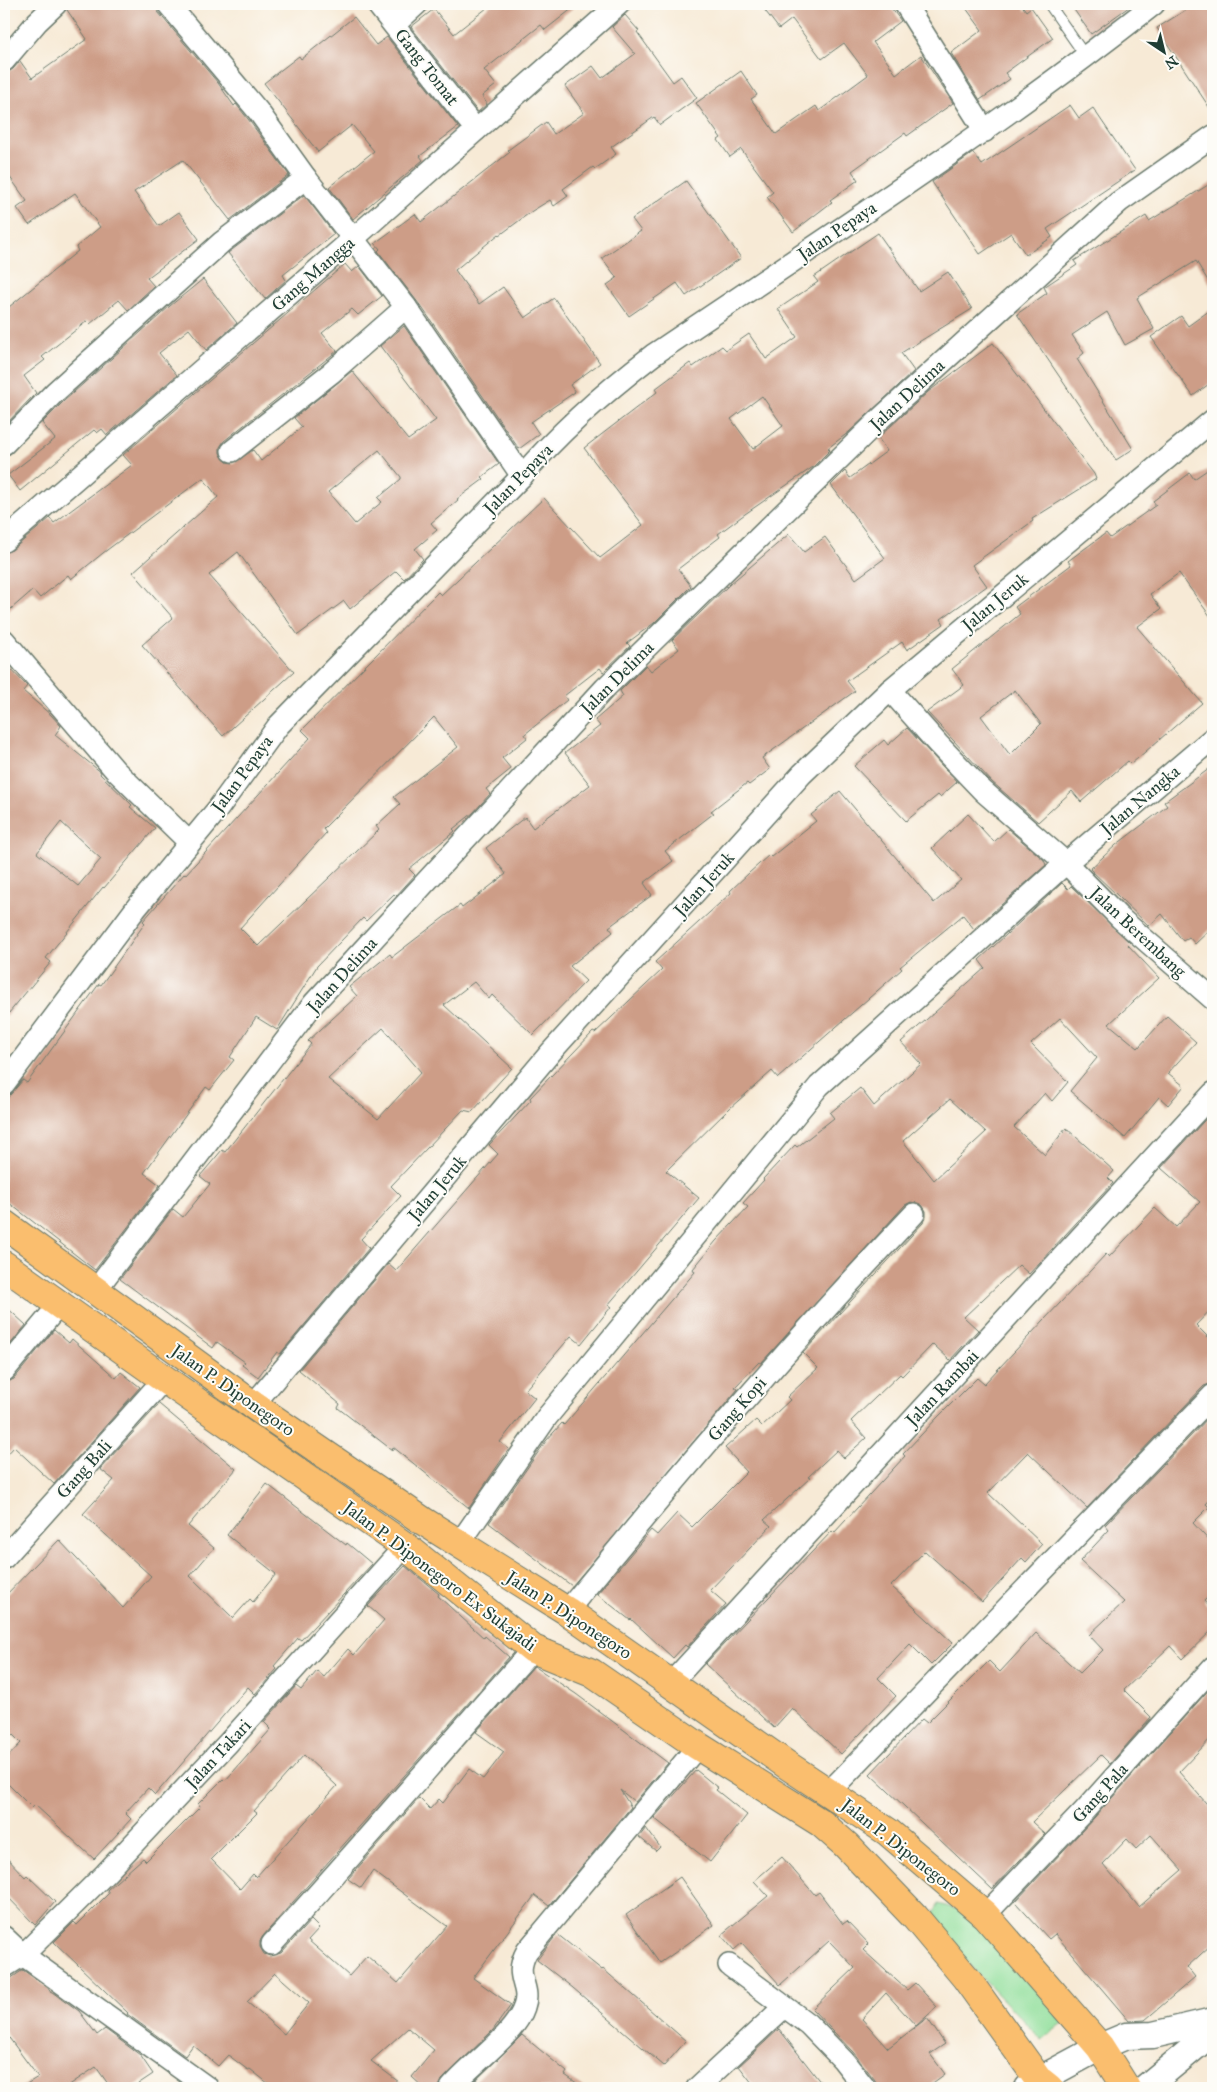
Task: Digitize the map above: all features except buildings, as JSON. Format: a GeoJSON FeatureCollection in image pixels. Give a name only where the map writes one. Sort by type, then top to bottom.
{"type":"FeatureCollection","features":[{"type":"Feature","properties":{"kind":"main road","name":"Jalan P. Diponegoro"},"geometry":{"type":"LineString","coordinates":[[4,1224],[253,1405],[423,1521],[568,1611],[888,1832],[984,1915],[1100,2046],[1126,2088]]}},
{"type":"Feature","properties":{"kind":"main road","name":"Jalan P. Diponegoro Ex Sukajadi"},"geometry":{"type":"LineString","coordinates":[[4,1265],[164,1380],[405,1546],[533,1649],[592,1673],[698,1746],[821,1823],[915,1917],[966,1978],[1038,2086]]}},
{"type":"Feature","properties":{"kind":"street"},"geometry":{"type":"LineString","coordinates":[[4,61],[56,4]]}},
{"type":"Feature","properties":{"kind":"street"},"geometry":{"type":"LineString","coordinates":[[168,4],[258,111],[306,178],[406,307],[522,476]]}},
{"type":"Feature","properties":{"kind":"street","name":"Gang Tomat"},"geometry":{"type":"LineString","coordinates":[[377,4],[476,130]]}},
{"type":"Feature","properties":{"kind":"street"},"geometry":{"type":"LineString","coordinates":[[394,25],[417,4]]}},
{"type":"Feature","properties":{"kind":"street","name":"Gang Mangga"},"geometry":{"type":"LineString","coordinates":[[4,541],[354,239],[620,4]]}},
{"type":"Feature","properties":{"kind":"street"},"geometry":{"type":"LineString","coordinates":[[904,4],[985,131]]}},
{"type":"Feature","properties":{"kind":"street","name":"Jalan Pepaya"},"geometry":{"type":"LineString","coordinates":[[4,1084],[138,906],[217,810],[278,726],[522,476],[540,454],[601,397],[653,355],[985,131],[1086,58],[1154,4]]}},
{"type":"Feature","properties":{"kind":"street","name":"Jalan Delima"},"geometry":{"type":"LineString","coordinates":[[95,1291],[314,1003],[605,688],[889,410],[1119,202],[1213,136]]}},
{"type":"Feature","properties":{"kind":"street"},"geometry":{"type":"LineString","coordinates":[[4,444],[55,392],[222,242],[306,178]]}},
{"type":"Feature","properties":{"kind":"street"},"geometry":{"type":"LineString","coordinates":[[232,451],[331,372],[406,307]]}},
{"type":"Feature","properties":{"kind":"street","name":"Jalan Jeruk"},"geometry":{"type":"LineString","coordinates":[[253,1405],[551,1052],[802,774],[890,690],[1213,420]]}},
{"type":"Feature","properties":{"kind":"street"},"geometry":{"type":"LineString","coordinates":[[4,640],[115,770],[190,843]]}},
{"type":"Feature","properties":{"kind":"street","name":"Jalan Berembang"},"geometry":{"type":"LineString","coordinates":[[890,690],[983,791],[1066,863],[1120,918],[1213,998]]}},
{"type":"Feature","properties":{"kind":"street","name":"Jalan Nangka"},"geometry":{"type":"LineString","coordinates":[[459,1544],[547,1417],[819,1086],[1066,863],[1213,738]]}},
{"type":"Feature","properties":{"kind":"street","name":"Jalan Rambai"},"geometry":{"type":"LineString","coordinates":[[671,1683],[1213,1093]]}},
{"type":"Feature","properties":{"kind":"street","name":"Gang Kopi"},"geometry":{"type":"LineString","coordinates":[[568,1611],[671,1484],[836,1296],[914,1214]]}},
{"type":"Feature","properties":{"kind":"street"},"geometry":{"type":"LineString","coordinates":[[4,1371],[59,1305]]}},
{"type":"Feature","properties":{"kind":"street","name":"Gang Bali"},"geometry":{"type":"LineString","coordinates":[[4,1558],[164,1380]]}},
{"type":"Feature","properties":{"kind":"street"},"geometry":{"type":"LineString","coordinates":[[829,1792],[1213,1395]]}},
{"type":"Feature","properties":{"kind":"street","name":"Jalan Takari"},"geometry":{"type":"LineString","coordinates":[[4,1967],[23,1955],[106,1874],[222,1749],[405,1546]]}},
{"type":"Feature","properties":{"kind":"street"},"geometry":{"type":"LineString","coordinates":[[272,1944],[350,1859],[430,1764],[533,1649]]}},
{"type":"Feature","properties":{"kind":"street","name":"Gang Pala"},"geometry":{"type":"LineString","coordinates":[[984,1915],[1085,1810],[1213,1667]]}},
{"type":"Feature","properties":{"kind":"street"},"geometry":{"type":"LineString","coordinates":[[451,2088],[472,2065],[502,2039],[524,2007],[526,1993],[520,1975],[520,1962],[527,1951],[698,1746]]}},
{"type":"Feature","properties":{"kind":"street"},"geometry":{"type":"LineString","coordinates":[[4,1937],[23,1955],[193,2085]]}},
{"type":"Feature","properties":{"kind":"street"},"geometry":{"type":"LineString","coordinates":[[729,1965],[808,2024],[843,2060],[865,2088]]}},
{"type":"Feature","properties":{"kind":"street"},"geometry":{"type":"LineString","coordinates":[[697,2088],[784,2006]]}},
{"type":"Feature","properties":{"kind":"street"},"geometry":{"type":"LineString","coordinates":[[1038,2086],[1100,2046],[1126,2036],[1153,2035],[1213,2021]]}},
{"type":"Feature","properties":{"kind":"street"},"geometry":{"type":"LineString","coordinates":[[1145,2088],[1213,2032]]}},
{"type":"Feature","properties":{"kind":"lane"},"geometry":{"type":"LineString","coordinates":[[1050,4],[1086,58]]}},
{"type":"Feature","properties":{"kind":"green space"},"geometry":{"type":"Polygon","coordinates":[[[939,1904],[963,1911],[1073,2015],[1042,2040],[952,1947],[931,1918],[939,1904]]]}}]}
